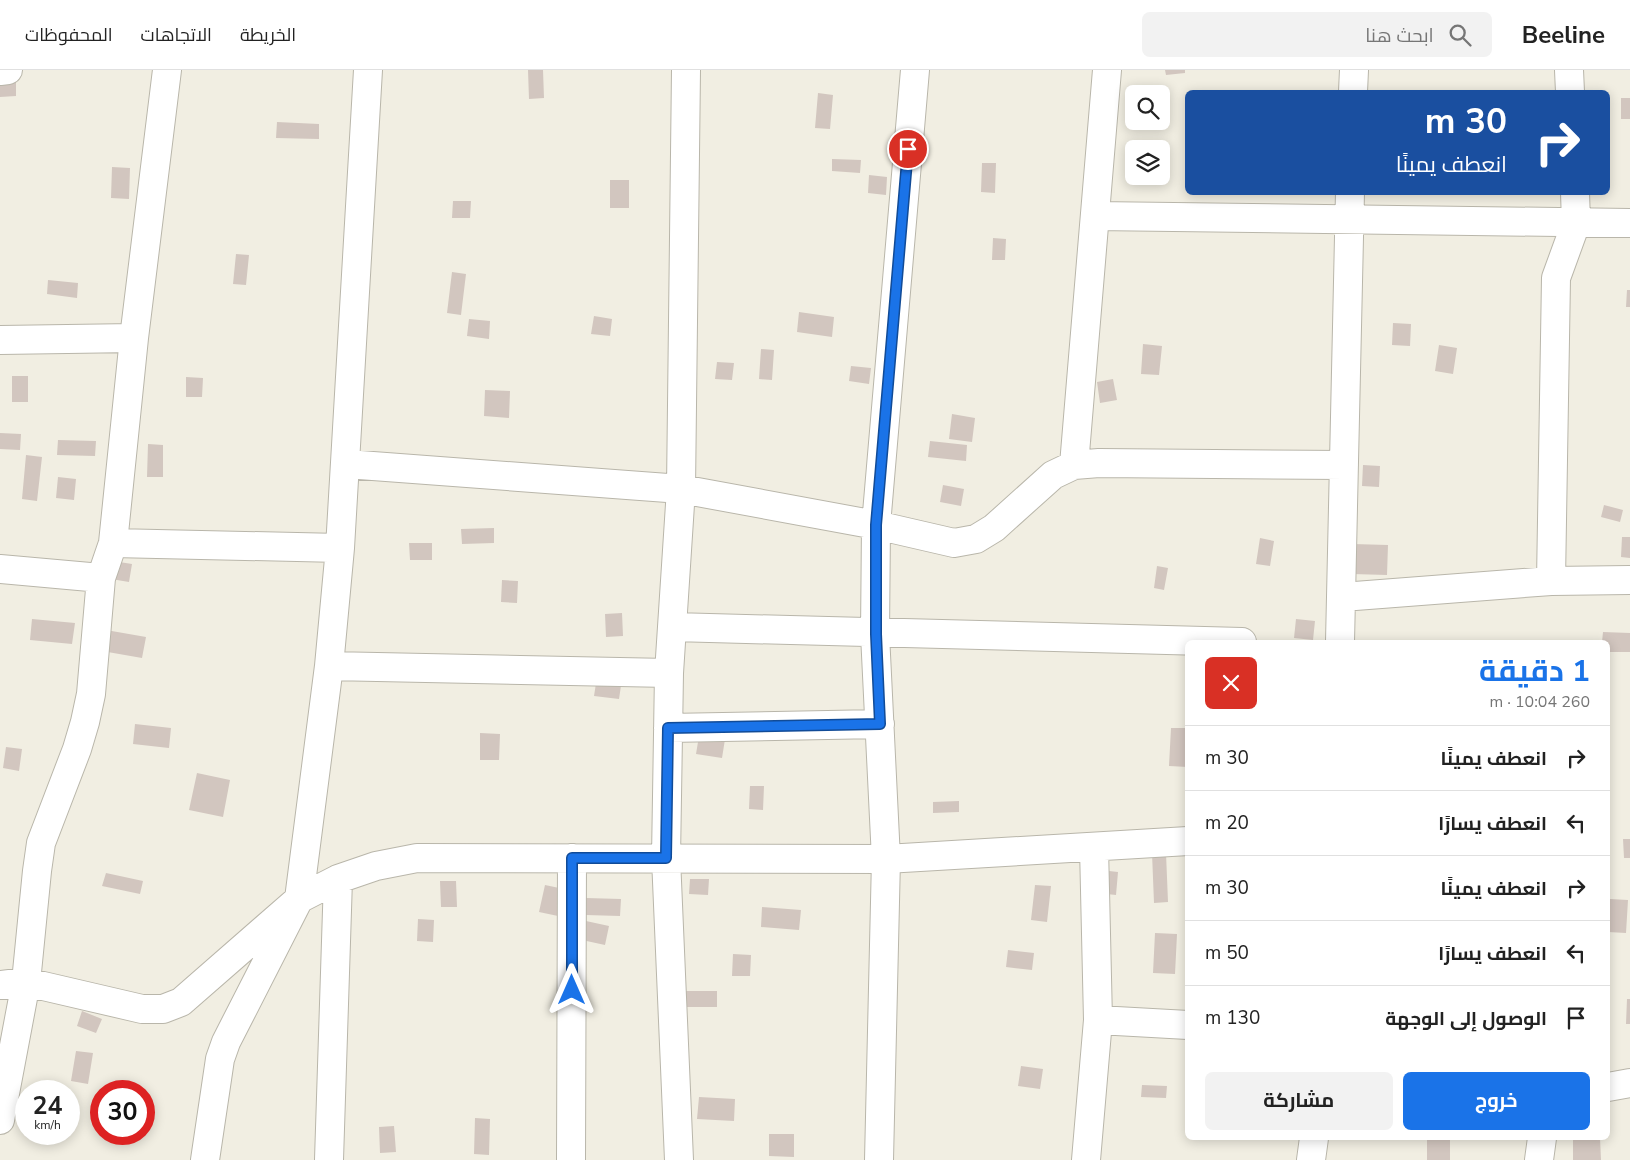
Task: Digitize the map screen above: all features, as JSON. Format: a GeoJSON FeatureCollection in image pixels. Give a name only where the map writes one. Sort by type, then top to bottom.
{"type":"FeatureCollection","features":[{"type":"Feature","properties":{"kind":"street"},"geometry":{"type":"LineString","coordinates":[[0,71],[8,70]]}},
{"type":"Feature","properties":{"kind":"street"},"geometry":{"type":"LineString","coordinates":[[0,1120],[13,983],[41,844],[77,749],[91,694],[101,578],[113,543],[134,338],[167,70]]}},
{"type":"Feature","properties":{"kind":"street"},"geometry":{"type":"LineString","coordinates":[[205,1160],[220,1059],[226,1042],[299,899],[329,666],[340,548],[368,70]]}},
{"type":"Feature","properties":{"kind":"street"},"geometry":{"type":"LineString","coordinates":[[679,1160],[666,858],[670,672],[681,489],[686,70]]}},
{"type":"Feature","properties":{"kind":"street"},"geometry":{"type":"LineString","coordinates":[[879,1160],[886,859],[876,634],[876,525],[915,70]]}},
{"type":"Feature","properties":{"kind":"street"},"geometry":{"type":"LineString","coordinates":[[1074,465],[1107,70]]}},
{"type":"Feature","properties":{"kind":"street"},"geometry":{"type":"LineString","coordinates":[[1353,90],[1354,70]]}},
{"type":"Feature","properties":{"kind":"street"},"geometry":{"type":"LineString","coordinates":[[1569,70],[1570,90]]}},
{"type":"Feature","properties":{"kind":"street"},"geometry":{"type":"LineString","coordinates":[[1551,581],[1556,278],[1576,224],[1575,195]]}},
{"type":"Feature","properties":{"kind":"street"},"geometry":{"type":"LineString","coordinates":[[1095,216],[1349,206],[1576,224],[1630,224]]}},
{"type":"Feature","properties":{"kind":"street"},"geometry":{"type":"LineString","coordinates":[[1340,640],[1349,206]]}},
{"type":"Feature","properties":{"kind":"street"},"geometry":{"type":"LineString","coordinates":[[0,340],[134,338]]}},
{"type":"Feature","properties":{"kind":"street"},"geometry":{"type":"LineString","coordinates":[[346,464],[681,489],[876,525],[954,543],[976,539],[994,528],[1053,475],[1074,465],[1099,463],[1344,465]]}},
{"type":"Feature","properties":{"kind":"street"},"geometry":{"type":"LineString","coordinates":[[113,543],[340,548]]}},
{"type":"Feature","properties":{"kind":"street"},"geometry":{"type":"LineString","coordinates":[[0,569],[101,578]]}},
{"type":"Feature","properties":{"kind":"street"},"geometry":{"type":"LineString","coordinates":[[1342,598],[1551,581],[1630,580]]}},
{"type":"Feature","properties":{"kind":"street"},"geometry":{"type":"LineString","coordinates":[[673,627],[876,634],[1185,641]]}},
{"type":"Feature","properties":{"kind":"street"},"geometry":{"type":"LineString","coordinates":[[329,666],[670,672]]}},
{"type":"Feature","properties":{"kind":"street"},"geometry":{"type":"LineString","coordinates":[[668,728],[880,724]]}},
{"type":"Feature","properties":{"kind":"street"},"geometry":{"type":"LineString","coordinates":[[13,983],[142,1008],[163,1008],[182,1002],[299,899],[338,879],[376,866],[416,858],[886,859],[1185,841]]}},
{"type":"Feature","properties":{"kind":"street"},"geometry":{"type":"LineString","coordinates":[[1086,1160],[1098,1020],[1094,847]]}},
{"type":"Feature","properties":{"kind":"street"},"geometry":{"type":"LineString","coordinates":[[571,1160],[572,858]]}},
{"type":"Feature","properties":{"kind":"street"},"geometry":{"type":"LineString","coordinates":[[329,1160],[338,879]]}},
{"type":"Feature","properties":{"kind":"street"},"geometry":{"type":"LineString","coordinates":[[1098,1020],[1185,1025]]}},
{"type":"Feature","properties":{"kind":"street"},"geometry":{"type":"LineString","coordinates":[[1610,1087],[1630,1083]]}},
{"type":"Feature","properties":{"kind":"street"},"geometry":{"type":"LineString","coordinates":[[1311,1160],[1314,1140]]}},
{"type":"Feature","properties":{"kind":"street"},"geometry":{"type":"LineString","coordinates":[[1539,1160],[1542,1140]]}},
{"type":"Feature","properties":{"kind":"building"},"geometry":{"type":"Polygon","coordinates":[[[528,70],[543,70],[544,98],[529,99],[528,70]]]}},
{"type":"Feature","properties":{"kind":"building"},"geometry":{"type":"Polygon","coordinates":[[[1165,70],[1185,70],[1185,73],[1166,75],[1165,70]]]}},
{"type":"Feature","properties":{"kind":"building"},"geometry":{"type":"Polygon","coordinates":[[[16,77],[16,96],[0,97],[0,78],[16,77]]]}},
{"type":"Feature","properties":{"kind":"building"},"geometry":{"type":"Polygon","coordinates":[[[818,93],[833,95],[830,129],[815,128],[818,93]]]}},
{"type":"Feature","properties":{"kind":"building"},"geometry":{"type":"Polygon","coordinates":[[[1621,98],[1630,98],[1630,119],[1621,119],[1621,98]]]}},
{"type":"Feature","properties":{"kind":"building"},"geometry":{"type":"Polygon","coordinates":[[[277,122],[319,124],[319,139],[276,138],[277,122]]]}},
{"type":"Feature","properties":{"kind":"building"},"geometry":{"type":"Polygon","coordinates":[[[832,159],[861,160],[860,173],[832,171],[832,159]]]}},
{"type":"Feature","properties":{"kind":"building"},"geometry":{"type":"Polygon","coordinates":[[[982,163],[996,163],[995,193],[981,192],[982,163]]]}},
{"type":"Feature","properties":{"kind":"building"},"geometry":{"type":"Polygon","coordinates":[[[112,167],[130,168],[129,199],[111,198],[112,167]]]}},
{"type":"Feature","properties":{"kind":"building"},"geometry":{"type":"Polygon","coordinates":[[[869,175],[887,177],[886,195],[868,193],[869,175]]]}},
{"type":"Feature","properties":{"kind":"building"},"geometry":{"type":"Polygon","coordinates":[[[610,180],[629,180],[629,208],[610,208],[610,180]]]}},
{"type":"Feature","properties":{"kind":"building"},"geometry":{"type":"Polygon","coordinates":[[[453,201],[471,201],[470,218],[452,218],[453,201]]]}},
{"type":"Feature","properties":{"kind":"building"},"geometry":{"type":"Polygon","coordinates":[[[993,238],[1006,239],[1005,260],[992,260],[993,238]]]}},
{"type":"Feature","properties":{"kind":"building"},"geometry":{"type":"Polygon","coordinates":[[[236,254],[249,255],[246,285],[233,284],[236,254]]]}},
{"type":"Feature","properties":{"kind":"building"},"geometry":{"type":"Polygon","coordinates":[[[452,272],[466,274],[461,315],[447,313],[452,272]]]}},
{"type":"Feature","properties":{"kind":"building"},"geometry":{"type":"Polygon","coordinates":[[[48,280],[78,283],[77,298],[47,294],[48,280]]]}},
{"type":"Feature","properties":{"kind":"building"},"geometry":{"type":"Polygon","coordinates":[[[1627,290],[1630,290],[1630,307],[1626,307],[1627,290]]]}},
{"type":"Feature","properties":{"kind":"building"},"geometry":{"type":"Polygon","coordinates":[[[799,312],[834,317],[832,337],[797,332],[799,312]]]}},
{"type":"Feature","properties":{"kind":"building"},"geometry":{"type":"Polygon","coordinates":[[[594,316],[612,319],[610,336],[591,334],[594,316]]]}},
{"type":"Feature","properties":{"kind":"building"},"geometry":{"type":"Polygon","coordinates":[[[469,319],[490,321],[489,339],[467,336],[469,319]]]}},
{"type":"Feature","properties":{"kind":"building"},"geometry":{"type":"Polygon","coordinates":[[[1393,323],[1411,324],[1410,346],[1392,345],[1393,323]]]}},
{"type":"Feature","properties":{"kind":"building"},"geometry":{"type":"Polygon","coordinates":[[[1143,344],[1162,346],[1159,375],[1141,374],[1143,344]]]}},
{"type":"Feature","properties":{"kind":"building"},"geometry":{"type":"Polygon","coordinates":[[[1439,345],[1457,348],[1453,374],[1435,371],[1439,345]]]}},
{"type":"Feature","properties":{"kind":"building"},"geometry":{"type":"Polygon","coordinates":[[[761,349],[774,350],[772,380],[759,379],[761,349]]]}},
{"type":"Feature","properties":{"kind":"building"},"geometry":{"type":"Polygon","coordinates":[[[717,362],[734,363],[732,380],[715,379],[717,362]]]}},
{"type":"Feature","properties":{"kind":"building"},"geometry":{"type":"Polygon","coordinates":[[[851,366],[871,368],[869,384],[849,381],[851,366]]]}},
{"type":"Feature","properties":{"kind":"building"},"geometry":{"type":"Polygon","coordinates":[[[12,376],[28,376],[28,402],[12,402],[12,376]]]}},
{"type":"Feature","properties":{"kind":"building"},"geometry":{"type":"Polygon","coordinates":[[[186,377],[203,378],[202,397],[186,397],[186,377]]]}},
{"type":"Feature","properties":{"kind":"building"},"geometry":{"type":"Polygon","coordinates":[[[1113,379],[1117,400],[1100,403],[1097,382],[1113,379]]]}},
{"type":"Feature","properties":{"kind":"building"},"geometry":{"type":"Polygon","coordinates":[[[485,390],[510,391],[509,418],[484,416],[485,390]]]}},
{"type":"Feature","properties":{"kind":"building"},"geometry":{"type":"Polygon","coordinates":[[[952,414],[975,418],[972,442],[949,439],[952,414]]]}},
{"type":"Feature","properties":{"kind":"building"},"geometry":{"type":"Polygon","coordinates":[[[0,433],[21,434],[20,450],[0,449],[0,433]]]}},
{"type":"Feature","properties":{"kind":"building"},"geometry":{"type":"Polygon","coordinates":[[[58,440],[96,441],[95,456],[57,455],[58,440]]]}},
{"type":"Feature","properties":{"kind":"building"},"geometry":{"type":"Polygon","coordinates":[[[930,441],[967,445],[966,461],[928,457],[930,441]]]}},
{"type":"Feature","properties":{"kind":"building"},"geometry":{"type":"Polygon","coordinates":[[[148,444],[163,445],[163,477],[147,477],[148,444]]]}},
{"type":"Feature","properties":{"kind":"building"},"geometry":{"type":"Polygon","coordinates":[[[26,455],[42,457],[37,501],[22,499],[26,455]]]}},
{"type":"Feature","properties":{"kind":"building"},"geometry":{"type":"Polygon","coordinates":[[[1363,465],[1380,466],[1379,487],[1362,486],[1363,465]]]}},
{"type":"Feature","properties":{"kind":"building"},"geometry":{"type":"Polygon","coordinates":[[[58,477],[76,479],[74,500],[56,498],[58,477]]]}},
{"type":"Feature","properties":{"kind":"building"},"geometry":{"type":"Polygon","coordinates":[[[943,485],[964,489],[961,506],[940,502],[943,485]]]}},
{"type":"Feature","properties":{"kind":"building"},"geometry":{"type":"Polygon","coordinates":[[[1604,505],[1623,510],[1620,522],[1601,517],[1604,505]]]}},
{"type":"Feature","properties":{"kind":"building"},"geometry":{"type":"Polygon","coordinates":[[[494,528],[494,543],[462,544],[461,529],[494,528]]]}},
{"type":"Feature","properties":{"kind":"building"},"geometry":{"type":"Polygon","coordinates":[[[1622,537],[1630,537],[1630,558],[1621,557],[1622,537]]]}},
{"type":"Feature","properties":{"kind":"building"},"geometry":{"type":"Polygon","coordinates":[[[1260,538],[1274,541],[1270,566],[1256,564],[1260,538]]]}},
{"type":"Feature","properties":{"kind":"building"},"geometry":{"type":"Polygon","coordinates":[[[409,543],[432,543],[432,560],[410,560],[409,543]]]}},
{"type":"Feature","properties":{"kind":"building"},"geometry":{"type":"Polygon","coordinates":[[[1353,544],[1388,545],[1387,575],[1352,574],[1353,544]]]}},
{"type":"Feature","properties":{"kind":"building"},"geometry":{"type":"Polygon","coordinates":[[[113,561],[132,564],[129,582],[111,579],[113,561]]]}},
{"type":"Feature","properties":{"kind":"building"},"geometry":{"type":"Polygon","coordinates":[[[1157,566],[1168,568],[1164,590],[1154,588],[1157,566]]]}},
{"type":"Feature","properties":{"kind":"building"},"geometry":{"type":"Polygon","coordinates":[[[502,580],[518,581],[517,603],[501,602],[502,580]]]}},
{"type":"Feature","properties":{"kind":"building"},"geometry":{"type":"Polygon","coordinates":[[[622,613],[623,636],[606,637],[605,614],[622,613]]]}},
{"type":"Feature","properties":{"kind":"building"},"geometry":{"type":"Polygon","coordinates":[[[32,619],[75,623],[72,644],[30,640],[32,619]]]}},
{"type":"Feature","properties":{"kind":"building"},"geometry":{"type":"Polygon","coordinates":[[[1296,619],[1315,621],[1313,640],[1294,638],[1296,619]]]}},
{"type":"Feature","properties":{"kind":"building"},"geometry":{"type":"Polygon","coordinates":[[[106,630],[146,637],[142,658],[102,651],[106,630]]]}},
{"type":"Feature","properties":{"kind":"building"},"geometry":{"type":"Polygon","coordinates":[[[1603,632],[1630,633],[1630,652],[1610,652],[1610,640],[1602,640],[1603,632]]]}},
{"type":"Feature","properties":{"kind":"building"},"geometry":{"type":"Polygon","coordinates":[[[597,677],[622,679],[619,699],[594,696],[597,677]]]}},
{"type":"Feature","properties":{"kind":"building"},"geometry":{"type":"Polygon","coordinates":[[[135,724],[171,728],[169,748],[133,744],[135,724]]]}},
{"type":"Feature","properties":{"kind":"building"},"geometry":{"type":"Polygon","coordinates":[[[1171,728],[1185,728],[1185,767],[1169,766],[1171,728]]]}},
{"type":"Feature","properties":{"kind":"building"},"geometry":{"type":"Polygon","coordinates":[[[700,730],[726,733],[722,758],[696,754],[700,730]]]}},
{"type":"Feature","properties":{"kind":"building"},"geometry":{"type":"Polygon","coordinates":[[[480,733],[500,734],[499,760],[480,760],[480,733]]]}},
{"type":"Feature","properties":{"kind":"building"},"geometry":{"type":"Polygon","coordinates":[[[6,747],[22,749],[19,771],[3,768],[6,747]]]}},
{"type":"Feature","properties":{"kind":"building"},"geometry":{"type":"Polygon","coordinates":[[[197,773],[230,780],[223,817],[189,810],[197,773]]]}},
{"type":"Feature","properties":{"kind":"building"},"geometry":{"type":"Polygon","coordinates":[[[750,786],[764,786],[763,810],[749,809],[750,786]]]}},
{"type":"Feature","properties":{"kind":"building"},"geometry":{"type":"Polygon","coordinates":[[[959,801],[959,812],[933,813],[933,802],[959,801]]]}},
{"type":"Feature","properties":{"kind":"building"},"geometry":{"type":"Polygon","coordinates":[[[1623,839],[1630,839],[1630,858],[1624,858],[1623,839]]]}},
{"type":"Feature","properties":{"kind":"building"},"geometry":{"type":"Polygon","coordinates":[[[1152,853],[1166,853],[1168,902],[1154,903],[1152,853]]]}},
{"type":"Feature","properties":{"kind":"building"},"geometry":{"type":"Polygon","coordinates":[[[1100,870],[1118,872],[1116,895],[1097,893],[1100,870]]]}},
{"type":"Feature","properties":{"kind":"building"},"geometry":{"type":"Polygon","coordinates":[[[106,873],[143,881],[140,894],[102,886],[106,873]]]}},
{"type":"Feature","properties":{"kind":"building"},"geometry":{"type":"Polygon","coordinates":[[[690,879],[709,879],[708,895],[689,894],[690,879]]]}},
{"type":"Feature","properties":{"kind":"building"},"geometry":{"type":"Polygon","coordinates":[[[440,881],[456,881],[457,907],[441,907],[440,881]]]}},
{"type":"Feature","properties":{"kind":"building"},"geometry":{"type":"Polygon","coordinates":[[[545,885],[564,889],[558,916],[539,912],[545,885]]]}},
{"type":"Feature","properties":{"kind":"building"},"geometry":{"type":"Polygon","coordinates":[[[1035,885],[1051,886],[1047,922],[1031,920],[1035,885]]]}},
{"type":"Feature","properties":{"kind":"building"},"geometry":{"type":"Polygon","coordinates":[[[586,898],[621,899],[620,916],[586,915],[586,898]]]}},
{"type":"Feature","properties":{"kind":"building"},"geometry":{"type":"Polygon","coordinates":[[[1610,899],[1628,900],[1626,933],[1610,932],[1610,899]]]}},
{"type":"Feature","properties":{"kind":"building"},"geometry":{"type":"Polygon","coordinates":[[[762,907],[801,910],[799,930],[761,927],[762,907]]]}},
{"type":"Feature","properties":{"kind":"building"},"geometry":{"type":"Polygon","coordinates":[[[418,919],[434,920],[433,942],[417,941],[418,919]]]}},
{"type":"Feature","properties":{"kind":"building"},"geometry":{"type":"Polygon","coordinates":[[[586,921],[609,926],[605,945],[582,940],[586,921]]]}},
{"type":"Feature","properties":{"kind":"building"},"geometry":{"type":"Polygon","coordinates":[[[1155,933],[1177,934],[1175,974],[1153,973],[1155,933]]]}},
{"type":"Feature","properties":{"kind":"building"},"geometry":{"type":"Polygon","coordinates":[[[1008,950],[1034,953],[1032,970],[1006,967],[1008,950]]]}},
{"type":"Feature","properties":{"kind":"building"},"geometry":{"type":"Polygon","coordinates":[[[733,954],[751,955],[750,976],[732,976],[733,954]]]}},
{"type":"Feature","properties":{"kind":"building"},"geometry":{"type":"Polygon","coordinates":[[[674,991],[717,991],[717,1007],[674,1007],[674,991]]]}},
{"type":"Feature","properties":{"kind":"building"},"geometry":{"type":"Polygon","coordinates":[[[1627,999],[1630,999],[1630,1024],[1626,1024],[1627,999]]]}},
{"type":"Feature","properties":{"kind":"building"},"geometry":{"type":"Polygon","coordinates":[[[82,1011],[102,1019],[96,1033],[77,1026],[82,1011]]]}},
{"type":"Feature","properties":{"kind":"building"},"geometry":{"type":"Polygon","coordinates":[[[76,1051],[93,1053],[88,1084],[80,1083],[80,1080],[71,1080],[76,1051]]]}},
{"type":"Feature","properties":{"kind":"building"},"geometry":{"type":"Polygon","coordinates":[[[1021,1066],[1043,1069],[1040,1089],[1018,1086],[1021,1066]]]}},
{"type":"Feature","properties":{"kind":"building"},"geometry":{"type":"Polygon","coordinates":[[[1142,1085],[1167,1086],[1166,1098],[1141,1097],[1142,1085]]]}},
{"type":"Feature","properties":{"kind":"building"},"geometry":{"type":"Polygon","coordinates":[[[699,1097],[735,1099],[734,1121],[697,1119],[699,1097]]]}},
{"type":"Feature","properties":{"kind":"building"},"geometry":{"type":"Polygon","coordinates":[[[475,1118],[490,1119],[489,1155],[474,1154],[475,1118]]]}},
{"type":"Feature","properties":{"kind":"building"},"geometry":{"type":"Polygon","coordinates":[[[394,1126],[396,1152],[380,1153],[379,1127],[394,1126]]]}},
{"type":"Feature","properties":{"kind":"building"},"geometry":{"type":"Polygon","coordinates":[[[769,1134],[794,1134],[794,1157],[769,1156],[769,1134]]]}},
{"type":"Feature","properties":{"kind":"building"},"geometry":{"type":"Polygon","coordinates":[[[1427,1140],[1450,1140],[1450,1160],[1427,1160],[1427,1140]]]}},
{"type":"Feature","properties":{"kind":"building"},"geometry":{"type":"Polygon","coordinates":[[[1573,1140],[1600,1140],[1601,1160],[1573,1160],[1573,1140]]]}},
{"type":"Feature","properties":{"kind":"route"},"geometry":{"type":"LineString","coordinates":[[572,990],[572,858],[666,858],[668,728],[880,724],[876,634],[876,525],[908,149]]}}]}
